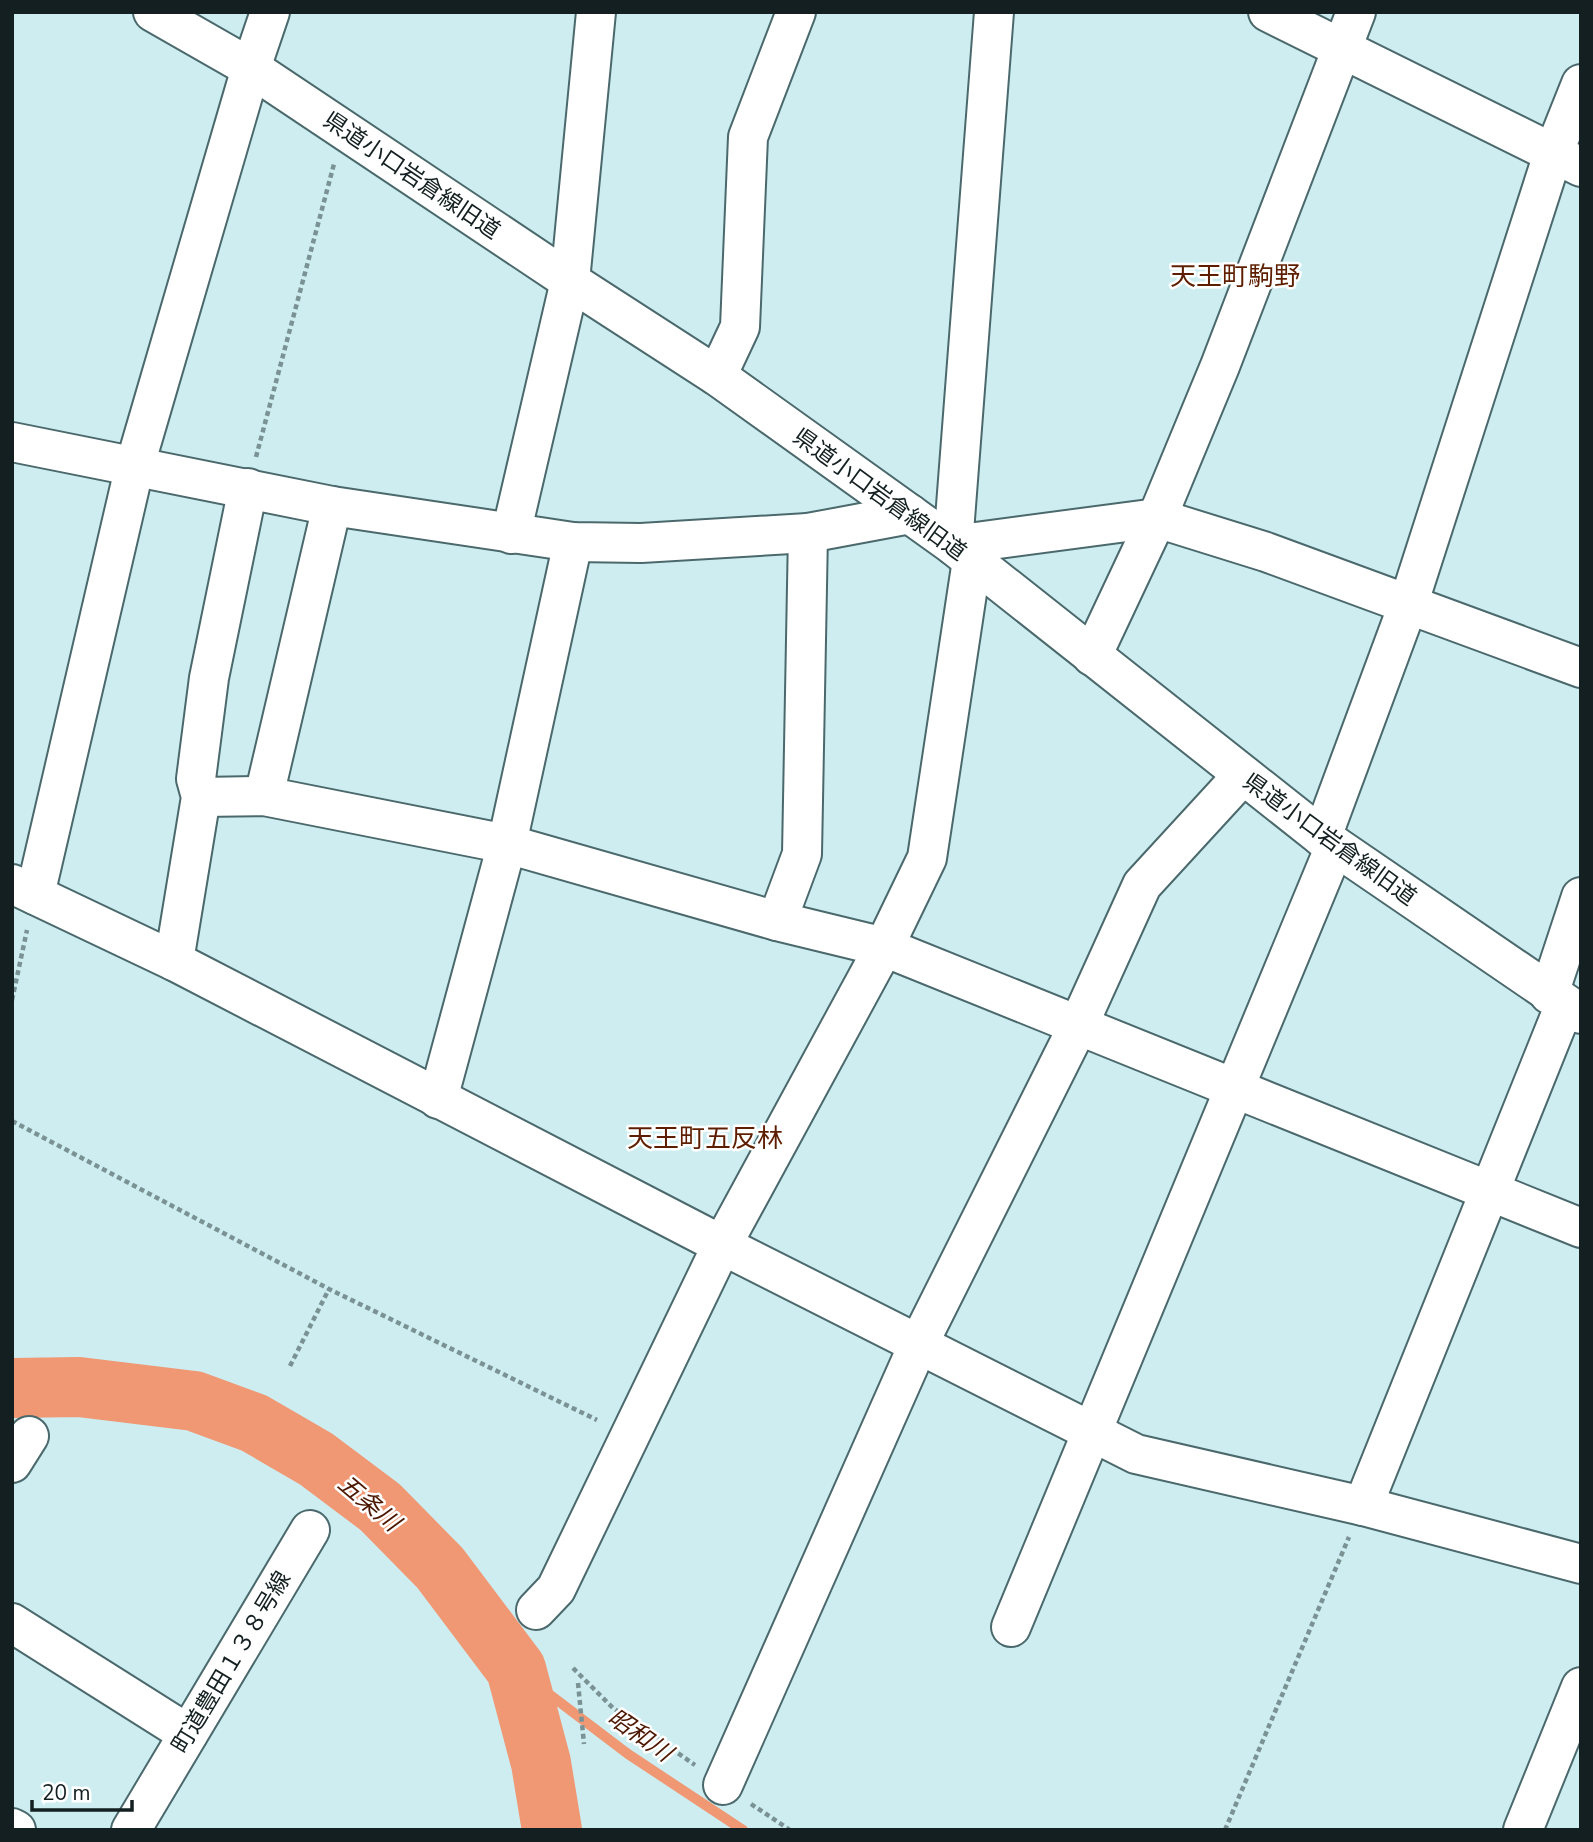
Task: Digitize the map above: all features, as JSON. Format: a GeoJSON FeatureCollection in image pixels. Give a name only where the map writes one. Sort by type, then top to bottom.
{"type":"FeatureCollection","features":[{"type":"Feature","properties":{"kind":"street","name":"県道小口岩倉線旧道"},"geometry":{"type":"LineString","coordinates":[[153,12],[251,68],[717,376],[963,553],[1329,841],[1565,1004]]}},
{"type":"Feature","properties":{"kind":"street"},"geometry":{"type":"LineString","coordinates":[[270,12],[251,68],[135,465],[24,890],[174,961],[722,1245],[1136,1454],[1363,1506],[1581,1564]]}},
{"type":"Feature","properties":{"kind":"street"},"geometry":{"type":"LineString","coordinates":[[511,534],[570,281],[596,12]]}},
{"type":"Feature","properties":{"kind":"street"},"geometry":{"type":"LineString","coordinates":[[717,376],[740,327],[748,137],[796,12]]}},
{"type":"Feature","properties":{"kind":"street"},"geometry":{"type":"LineString","coordinates":[[536,1610],[556,1589],[722,1245],[884,947],[927,858],[963,553],[993,12]]}},
{"type":"Feature","properties":{"kind":"street"},"geometry":{"type":"LineString","coordinates":[[1268,12],[1567,161]]}},
{"type":"Feature","properties":{"kind":"street"},"geometry":{"type":"LineString","coordinates":[[1092,656],[1157,518],[1220,366],[1356,12]]}},
{"type":"Feature","properties":{"kind":"street"},"geometry":{"type":"LineString","coordinates":[[1011,1627],[1234,1089],[1329,841],[1408,605],[1567,161],[1581,84]]}},
{"type":"Feature","properties":{"kind":"street"},"geometry":{"type":"LineString","coordinates":[[12,442],[332,506],[573,542],[641,543],[808,533],[910,514]]}},
{"type":"Feature","properties":{"kind":"street"},"geometry":{"type":"LineString","coordinates":[[174,961],[201,797],[196,779],[209,678],[248,488]]}},
{"type":"Feature","properties":{"kind":"street"},"geometry":{"type":"LineString","coordinates":[[264,796],[332,506]]}},
{"type":"Feature","properties":{"kind":"street"},"geometry":{"type":"LineString","coordinates":[[963,553],[1157,518],[1266,552],[1581,668]]}},
{"type":"Feature","properties":{"kind":"street"},"geometry":{"type":"LineString","coordinates":[[777,921],[802,854],[808,533]]}},
{"type":"Feature","properties":{"kind":"street"},"geometry":{"type":"LineString","coordinates":[[438,1099],[508,844],[573,542]]}},
{"type":"Feature","properties":{"kind":"street"},"geometry":{"type":"LineString","coordinates":[[723,1785],[919,1343],[1078,1026],[1142,885],[1243,775]]}},
{"type":"Feature","properties":{"kind":"street"},"geometry":{"type":"LineString","coordinates":[[201,797],[264,796],[508,844],[777,921],[884,947],[1581,1228]]}},
{"type":"Feature","properties":{"kind":"street"},"geometry":{"type":"LineString","coordinates":[[1363,1506],[1565,1004],[1581,897]]}},
{"type":"Feature","properties":{"kind":"street","name":"町道豊田１３８号線"},"geometry":{"type":"LineString","coordinates":[[131,1830],[310,1530]]}},
{"type":"Feature","properties":{"kind":"street"},"geometry":{"type":"LineString","coordinates":[[12,1623],[188,1734]]}},
{"type":"Feature","properties":{"kind":"street"},"geometry":{"type":"LineString","coordinates":[[1523,1830],[1581,1687]]}},
{"type":"Feature","properties":{"kind":"path"},"geometry":{"type":"LineString","coordinates":[[248,488],[344,130]]}},
{"type":"Feature","properties":{"kind":"path"},"geometry":{"type":"LineString","coordinates":[[12,1000],[24,890]]}},
{"type":"Feature","properties":{"kind":"path"},"geometry":{"type":"LineString","coordinates":[[12,1121],[329,1289],[631,1437]]}},
{"type":"Feature","properties":{"kind":"path"},"geometry":{"type":"LineString","coordinates":[[290,1366],[329,1289]]}},
{"type":"Feature","properties":{"kind":"path"},"geometry":{"type":"LineString","coordinates":[[1225,1830],[1363,1506]]}},
{"type":"Feature","properties":{"kind":"path"},"geometry":{"type":"LineString","coordinates":[[573,1668],[613,1708],[790,1830]]}},
{"type":"Feature","properties":{"kind":"path"},"geometry":{"type":"LineString","coordinates":[[578,1683],[584,1744]]}},
{"type":"Feature","properties":{"kind":"waterway","name":"五条川"},"geometry":{"type":"LineString","coordinates":[[12,1388],[79,1387],[194,1401],[254,1423],[316,1459],[380,1507],[440,1568],[516,1669],[541,1763],[552,1830]]}},
{"type":"Feature","properties":{"kind":"waterway","name":"昭和川"},"geometry":{"type":"LineString","coordinates":[[516,1669],[628,1754],[743,1830]]}},
{"type":"Feature","properties":{"kind":"district","name":"天王町駒野"},"geometry":{"type":"Point","coordinates":[1235,276]}},
{"type":"Feature","properties":{"kind":"district","name":"天王町五反林"},"geometry":{"type":"Point","coordinates":[705,1138]}}]}
